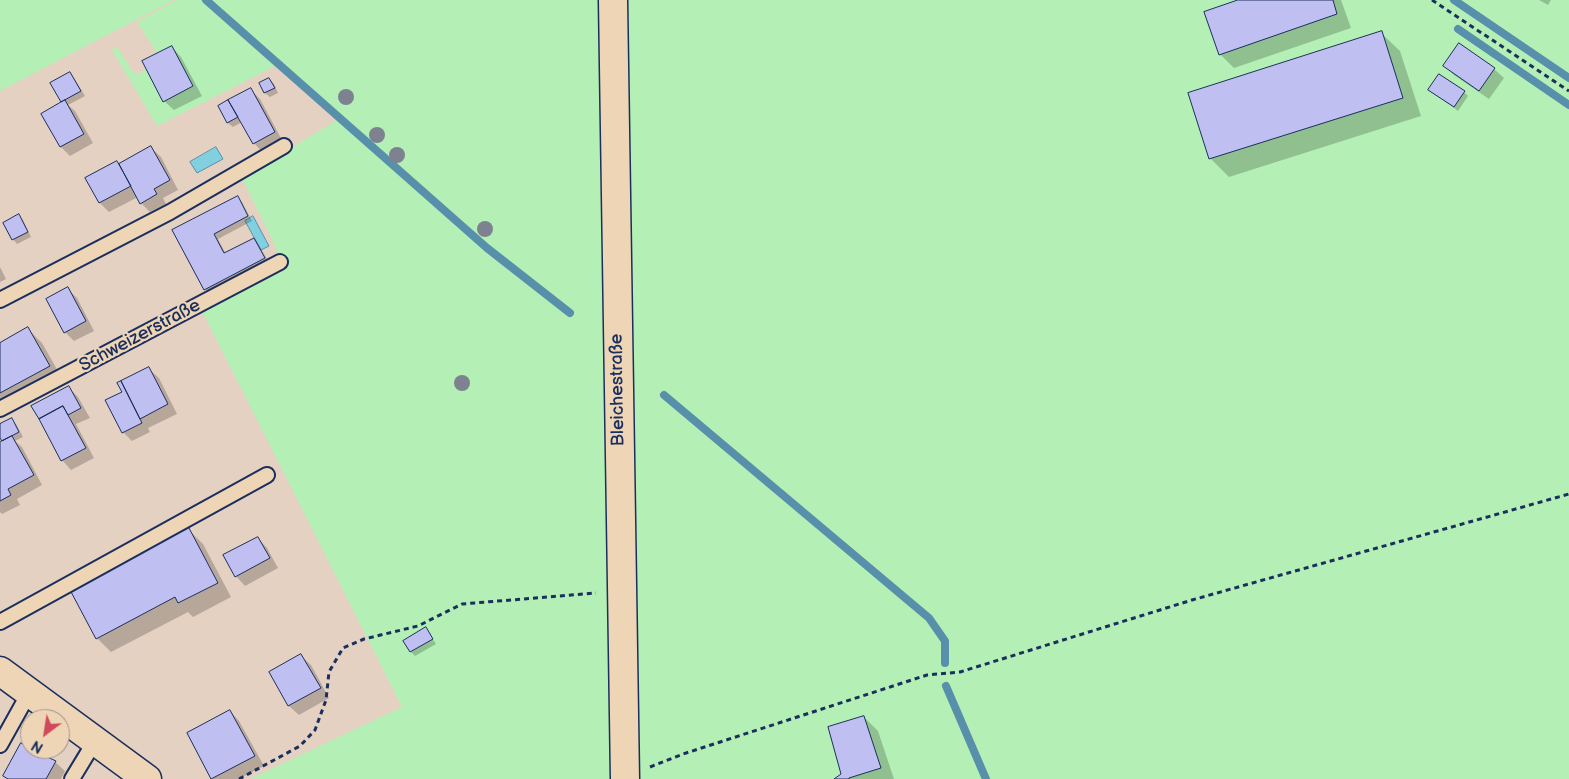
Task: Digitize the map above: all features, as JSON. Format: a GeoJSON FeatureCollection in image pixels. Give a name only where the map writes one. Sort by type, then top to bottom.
{"type":"FeatureCollection","features":[{"type":"Feature","properties":{"kind":"main road","name":"Bleichestraße"},"geometry":{"type":"LineString","coordinates":[[613,0],[625,779]]}},
{"type":"Feature","properties":{"kind":"main road"},"geometry":{"type":"LineString","coordinates":[[0,671],[147,779]]}},
{"type":"Feature","properties":{"kind":"lane"},"geometry":{"type":"LineString","coordinates":[[0,300],[170,212],[284,146]]}},
{"type":"Feature","properties":{"kind":"lane","name":"Schweizerstraße"},"geometry":{"type":"LineString","coordinates":[[0,409],[280,262]]}},
{"type":"Feature","properties":{"kind":"lane"},"geometry":{"type":"LineString","coordinates":[[0,622],[267,475]]}},
{"type":"Feature","properties":{"kind":"lane"},"geometry":{"type":"LineString","coordinates":[[0,745],[29,692]]}},
{"type":"Feature","properties":{"kind":"lane"},"geometry":{"type":"LineString","coordinates":[[72,779],[94,741]]}},
{"type":"Feature","properties":{"kind":"path"},"geometry":{"type":"LineString","coordinates":[[1432,0],[1569,91]]}},
{"type":"Feature","properties":{"kind":"path"},"geometry":{"type":"LineString","coordinates":[[625,779],[682,754],[927,675],[960,672],[1192,600],[1569,494]]}},
{"type":"Feature","properties":{"kind":"path"},"geometry":{"type":"LineString","coordinates":[[239,779],[300,746],[315,730],[326,700],[329,672],[343,648],[364,639],[418,626],[462,604],[622,591]]}},
{"type":"Feature","properties":{"kind":"green space"},"geometry":{"type":"Polygon","coordinates":[[[0,0],[174,0],[0,91],[0,0]]]}},
{"type":"Feature","properties":{"kind":"green space"},"geometry":{"type":"Polygon","coordinates":[[[177,0],[206,0],[279,64],[157,126],[112,50],[117,47],[135,75],[147,69],[163,101],[193,86],[172,46],[157,53],[137,22],[177,0]]]}},
{"type":"Feature","properties":{"kind":"green space"},"geometry":{"type":"Polygon","coordinates":[[[208,0],[1569,0],[1569,779],[250,779],[402,707],[201,309],[284,264],[242,178],[342,117],[208,0]]]}},
{"type":"Feature","properties":{"kind":"water"},"geometry":{"type":"Polygon","coordinates":[[[216,147],[223,159],[197,173],[190,162],[216,147]]]}},
{"type":"Feature","properties":{"kind":"water"},"geometry":{"type":"Polygon","coordinates":[[[253,216],[269,246],[261,250],[245,221],[253,216]]]}},
{"type":"Feature","properties":{"kind":"building"},"geometry":{"type":"Polygon","coordinates":[[[1238,0],[1333,0],[1337,14],[1219,55],[1204,12],[1238,0]]]}},
{"type":"Feature","properties":{"kind":"building"},"geometry":{"type":"Polygon","coordinates":[[[1382,31],[1403,98],[1209,159],[1188,93],[1382,31]]]}},
{"type":"Feature","properties":{"kind":"building"},"geometry":{"type":"Polygon","coordinates":[[[1459,43],[1495,68],[1479,91],[1443,66],[1459,43]]]}},
{"type":"Feature","properties":{"kind":"building"},"geometry":{"type":"Polygon","coordinates":[[[172,46],[193,86],[163,102],[142,61],[172,46]]]}},
{"type":"Feature","properties":{"kind":"building"},"geometry":{"type":"Polygon","coordinates":[[[70,72],[81,91],[61,102],[50,83],[70,72]]]}},
{"type":"Feature","properties":{"kind":"building"},"geometry":{"type":"Polygon","coordinates":[[[1439,74],[1465,91],[1454,107],[1428,90],[1439,74]]]}},
{"type":"Feature","properties":{"kind":"building"},"geometry":{"type":"Polygon","coordinates":[[[269,78],[275,88],[264,93],[259,83],[269,78]]]}},
{"type":"Feature","properties":{"kind":"building"},"geometry":{"type":"Polygon","coordinates":[[[251,88],[275,132],[253,144],[228,100],[251,88]]]}},
{"type":"Feature","properties":{"kind":"building"},"geometry":{"type":"Polygon","coordinates":[[[65,100],[84,134],[60,147],[41,114],[65,100]]]}},
{"type":"Feature","properties":{"kind":"building"},"geometry":{"type":"Polygon","coordinates":[[[228,100],[238,117],[227,123],[218,106],[228,100]]]}},
{"type":"Feature","properties":{"kind":"building"},"geometry":{"type":"Polygon","coordinates":[[[151,146],[170,180],[154,189],[157,194],[140,204],[119,164],[151,146]]]}},
{"type":"Feature","properties":{"kind":"building"},"geometry":{"type":"Polygon","coordinates":[[[117,161],[131,186],[99,203],[85,178],[117,161]]]}},
{"type":"Feature","properties":{"kind":"building"},"geometry":{"type":"Polygon","coordinates":[[[238,196],[248,216],[214,234],[224,253],[254,238],[265,258],[204,290],[172,230],[238,196]]]}},
{"type":"Feature","properties":{"kind":"building"},"geometry":{"type":"Polygon","coordinates":[[[19,214],[28,232],[12,240],[3,223],[19,214]]]}},
{"type":"Feature","properties":{"kind":"building"},"geometry":{"type":"Polygon","coordinates":[[[68,287],[86,321],[64,333],[46,299],[68,287]]]}},
{"type":"Feature","properties":{"kind":"building"},"geometry":{"type":"Polygon","coordinates":[[[28,327],[50,366],[0,393],[0,343],[28,327]]]}},
{"type":"Feature","properties":{"kind":"building"},"geometry":{"type":"Polygon","coordinates":[[[149,367],[168,404],[140,419],[121,381],[149,367]]]}},
{"type":"Feature","properties":{"kind":"building"},"geometry":{"type":"Polygon","coordinates":[[[121,381],[142,423],[122,433],[105,400],[122,392],[117,383],[121,381]]]}},
{"type":"Feature","properties":{"kind":"building"},"geometry":{"type":"Polygon","coordinates":[[[69,386],[81,408],[68,415],[63,406],[39,419],[31,406],[69,386]]]}},
{"type":"Feature","properties":{"kind":"building"},"geometry":{"type":"Polygon","coordinates":[[[63,406],[86,448],[61,461],[39,419],[63,406]]]}},
{"type":"Feature","properties":{"kind":"building"},"geometry":{"type":"Polygon","coordinates":[[[12,418],[19,432],[2,441],[0,438],[0,424],[12,418]]]}},
{"type":"Feature","properties":{"kind":"building"},"geometry":{"type":"Polygon","coordinates":[[[12,436],[34,475],[8,489],[11,495],[0,501],[0,442],[12,436]]]}},
{"type":"Feature","properties":{"kind":"building"},"geometry":{"type":"Polygon","coordinates":[[[189,528],[218,583],[178,603],[175,597],[96,639],[70,590],[189,528]]]}},
{"type":"Feature","properties":{"kind":"building"},"geometry":{"type":"Polygon","coordinates":[[[258,537],[270,558],[235,577],[223,555],[258,537]]]}},
{"type":"Feature","properties":{"kind":"building"},"geometry":{"type":"Polygon","coordinates":[[[426,627],[433,639],[410,652],[403,641],[426,627]]]}},
{"type":"Feature","properties":{"kind":"building"},"geometry":{"type":"Polygon","coordinates":[[[301,654],[321,688],[288,706],[269,672],[301,654]]]}},
{"type":"Feature","properties":{"kind":"building"},"geometry":{"type":"Polygon","coordinates":[[[230,710],[255,756],[211,779],[187,733],[230,710]]]}},
{"type":"Feature","properties":{"kind":"building"},"geometry":{"type":"Polygon","coordinates":[[[864,716],[881,768],[849,779],[834,779],[841,774],[828,727],[864,716]]]}},
{"type":"Feature","properties":{"kind":"building"},"geometry":{"type":"Polygon","coordinates":[[[20,745],[20,759],[52,759],[56,761],[46,779],[8,779],[3,776],[20,745]]]}},
{"type":"Feature","properties":{"kind":"waterway"},"geometry":{"type":"LineString","coordinates":[[206,0],[487,248],[570,313]]}},
{"type":"Feature","properties":{"kind":"waterway"},"geometry":{"type":"LineString","coordinates":[[1454,0],[1569,78]]}},
{"type":"Feature","properties":{"kind":"waterway"},"geometry":{"type":"LineString","coordinates":[[1458,29],[1569,105]]}},
{"type":"Feature","properties":{"kind":"waterway"},"geometry":{"type":"LineString","coordinates":[[664,395],[929,618],[945,641],[945,663]]}},
{"type":"Feature","properties":{"kind":"waterway"},"geometry":{"type":"LineString","coordinates":[[946,686],[986,779]]}}]}
